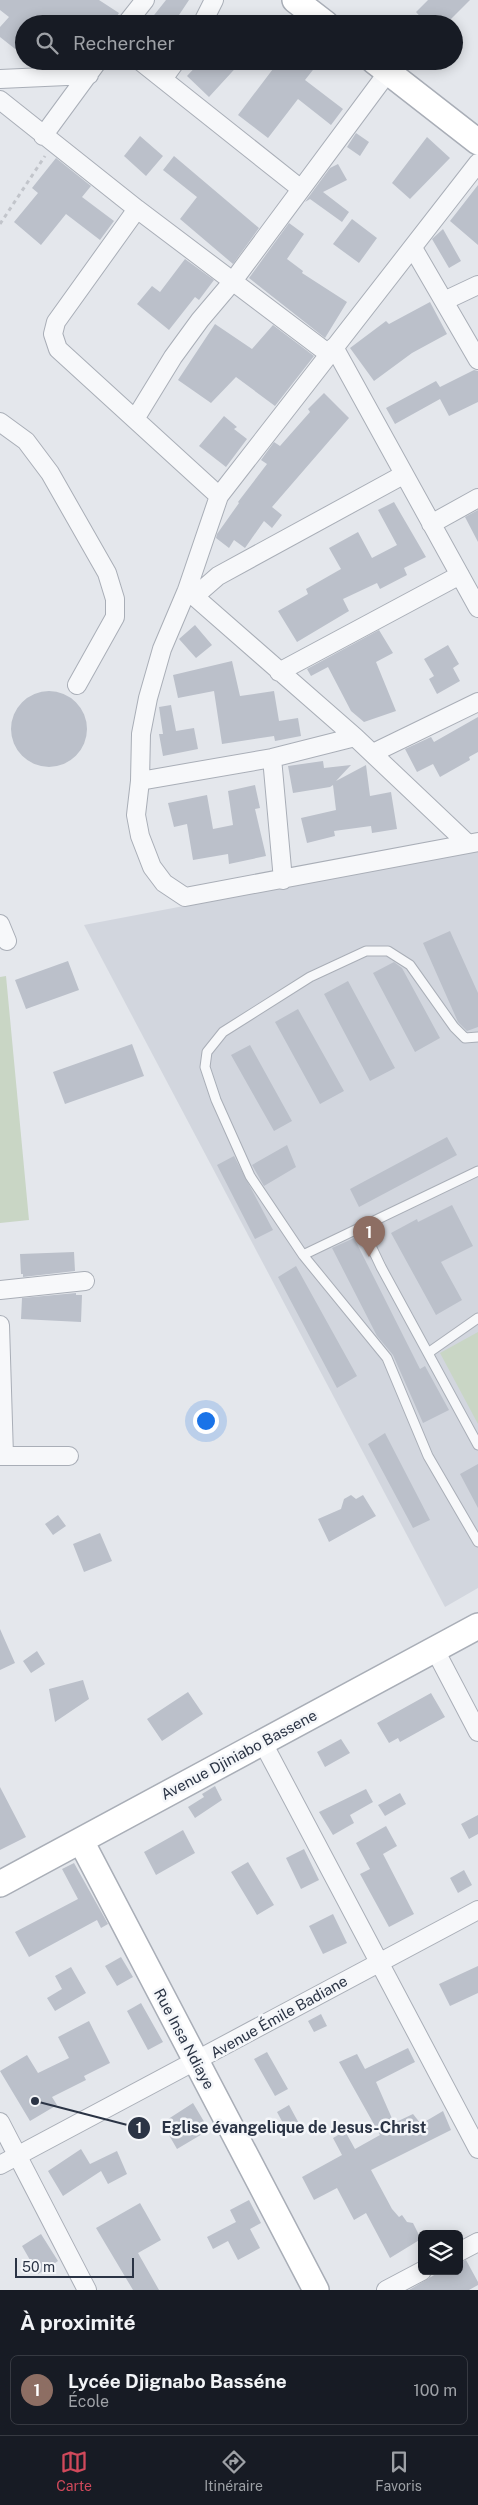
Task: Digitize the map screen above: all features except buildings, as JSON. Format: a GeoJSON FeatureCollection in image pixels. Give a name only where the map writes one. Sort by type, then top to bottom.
{"type":"FeatureCollection","features":[{"type":"Feature","properties":{"kind":"main road"},"geometry":{"type":"LineString","coordinates":[[295,0],[314,15]]}},
{"type":"Feature","properties":{"kind":"main road"},"geometry":{"type":"LineString","coordinates":[[385,70],[478,142]]}},
{"type":"Feature","properties":{"kind":"main road","name":"Avenue Djiniabo Bassene"},"geometry":{"type":"LineString","coordinates":[[0,1884],[478,1626]]}},
{"type":"Feature","properties":{"kind":"main road","name":"Rue Insa Ndiaye"},"geometry":{"type":"LineString","coordinates":[[81,1841],[316,2290]]}},
{"type":"Feature","properties":{"kind":"street"},"geometry":{"type":"LineString","coordinates":[[133,15],[145,0]]}},
{"type":"Feature","properties":{"kind":"street"},"geometry":{"type":"LineString","coordinates":[[206,15],[214,0]]}},
{"type":"Feature","properties":{"kind":"street"},"geometry":{"type":"LineString","coordinates":[[0,79],[76,70]]}},
{"type":"Feature","properties":{"kind":"street"},"geometry":{"type":"LineString","coordinates":[[49,140],[92,70]]}},
{"type":"Feature","properties":{"kind":"street"},"geometry":{"type":"LineString","coordinates":[[152,70],[301,189]]}},
{"type":"Feature","properties":{"kind":"street"},"geometry":{"type":"LineString","coordinates":[[163,79],[170,70]]}},
{"type":"Feature","properties":{"kind":"street"},"geometry":{"type":"LineString","coordinates":[[135,419],[173,357],[200,320],[233,281],[301,189],[379,70]]}},
{"type":"Feature","properties":{"kind":"street"},"geometry":{"type":"LineString","coordinates":[[0,100],[137,209],[233,281],[331,350],[404,475],[478,608]]}},
{"type":"Feature","properties":{"kind":"street"},"geometry":{"type":"LineString","coordinates":[[473,843],[185,897],[164,883],[152,866],[140,836],[136,815],[140,781],[141,734],[148,698],[162,649],[191,593],[219,496],[478,163]]}},
{"type":"Feature","properties":{"kind":"street"},"geometry":{"type":"LineString","coordinates":[[137,209],[56,322],[53,334],[58,348],[219,496]]}},
{"type":"Feature","properties":{"kind":"street"},"geometry":{"type":"LineString","coordinates":[[413,248],[478,360]]}},
{"type":"Feature","properties":{"kind":"street"},"geometry":{"type":"LineString","coordinates":[[444,301],[478,285]]}},
{"type":"Feature","properties":{"kind":"street"},"geometry":{"type":"LineString","coordinates":[[0,422],[26,442],[50,473],[108,573],[115,599],[115,617],[77,685]]}},
{"type":"Feature","properties":{"kind":"street"},"geometry":{"type":"LineString","coordinates":[[191,593],[218,576],[404,475]]}},
{"type":"Feature","properties":{"kind":"street"},"geometry":{"type":"LineString","coordinates":[[431,524],[478,498]]}},
{"type":"Feature","properties":{"kind":"street"},"geometry":{"type":"LineString","coordinates":[[279,672],[460,575]]}},
{"type":"Feature","properties":{"kind":"street"},"geometry":{"type":"LineString","coordinates":[[191,593],[473,843]]}},
{"type":"Feature","properties":{"kind":"street"},"geometry":{"type":"LineString","coordinates":[[373,753],[478,702]]}},
{"type":"Feature","properties":{"kind":"street"},"geometry":{"type":"LineString","coordinates":[[140,781],[272,758],[355,737]]}},
{"type":"Feature","properties":{"kind":"street"},"geometry":{"type":"LineString","coordinates":[[272,758],[283,880]]}},
{"type":"Feature","properties":{"kind":"street"},"geometry":{"type":"LineString","coordinates":[[0,924],[7,941]]}},
{"type":"Feature","properties":{"kind":"street"},"geometry":{"type":"LineString","coordinates":[[0,1290],[85,1281]]}},
{"type":"Feature","properties":{"kind":"street"},"geometry":{"type":"LineString","coordinates":[[0,1325],[2,1456],[69,1456]]}},
{"type":"Feature","properties":{"kind":"street"},"geometry":{"type":"LineString","coordinates":[[435,1650],[478,1732]]}},
{"type":"Feature","properties":{"kind":"street"},"geometry":{"type":"LineString","coordinates":[[263,1743],[381,1962],[478,2149]]}},
{"type":"Feature","properties":{"kind":"street","name":"Avenue Émile Badiane"},"geometry":{"type":"LineString","coordinates":[[0,2165],[478,1910]]}},
{"type":"Feature","properties":{"kind":"street"},"geometry":{"type":"LineString","coordinates":[[0,2122],[87,2290]]}},
{"type":"Feature","properties":{"kind":"street"},"geometry":{"type":"LineString","coordinates":[[463,2250],[478,2242]]}},
{"type":"Feature","properties":{"kind":"street"},"geometry":{"type":"LineString","coordinates":[[386,2290],[418,2273]]}},
{"type":"Feature","properties":{"kind":"lane"},"geometry":{"type":"LineString","coordinates":[[478,1037],[465,1038],[454,1027],[410,965],[388,951],[366,951],[310,977],[223,1032],[207,1052],[205,1067],[216,1100],[250,1176],[303,1255],[387,1358],[428,1456],[478,1542]]}},
{"type":"Feature","properties":{"kind":"lane"},"geometry":{"type":"LineString","coordinates":[[303,1255],[478,1172]]}},
{"type":"Feature","properties":{"kind":"lane"},"geometry":{"type":"LineString","coordinates":[[362,1226],[428,1354],[478,1445]]}},
{"type":"Feature","properties":{"kind":"lane"},"geometry":{"type":"LineString","coordinates":[[428,1354],[478,1318]]}},
{"type":"Feature","properties":{"kind":"path"},"geometry":{"type":"LineString","coordinates":[[0,224],[49,140]]}},
{"type":"Feature","properties":{"kind":"shaded area"},"geometry":{"type":"Polygon","coordinates":[[[478,850],[478,1588],[445,1607],[84,925],[478,850]]]}},
{"type":"Feature","properties":{"kind":"green space"},"geometry":{"type":"Polygon","coordinates":[[[6,976],[29,1220],[0,1223],[0,977],[6,976]]]}},
{"type":"Feature","properties":{"kind":"green space"},"geometry":{"type":"Polygon","coordinates":[[[478,1332],[478,1424],[440,1353],[478,1332]]]}},
{"type":"Feature","properties":{"kind":"place","name":"Lycée Djignabo Basséne"},"geometry":{"type":"Point","coordinates":[369,1257]}},
{"type":"Feature","properties":{"kind":"place","name":"Eglise évangelique de Jesus-Christ"},"geometry":{"type":"Point","coordinates":[35,2101]}}]}
